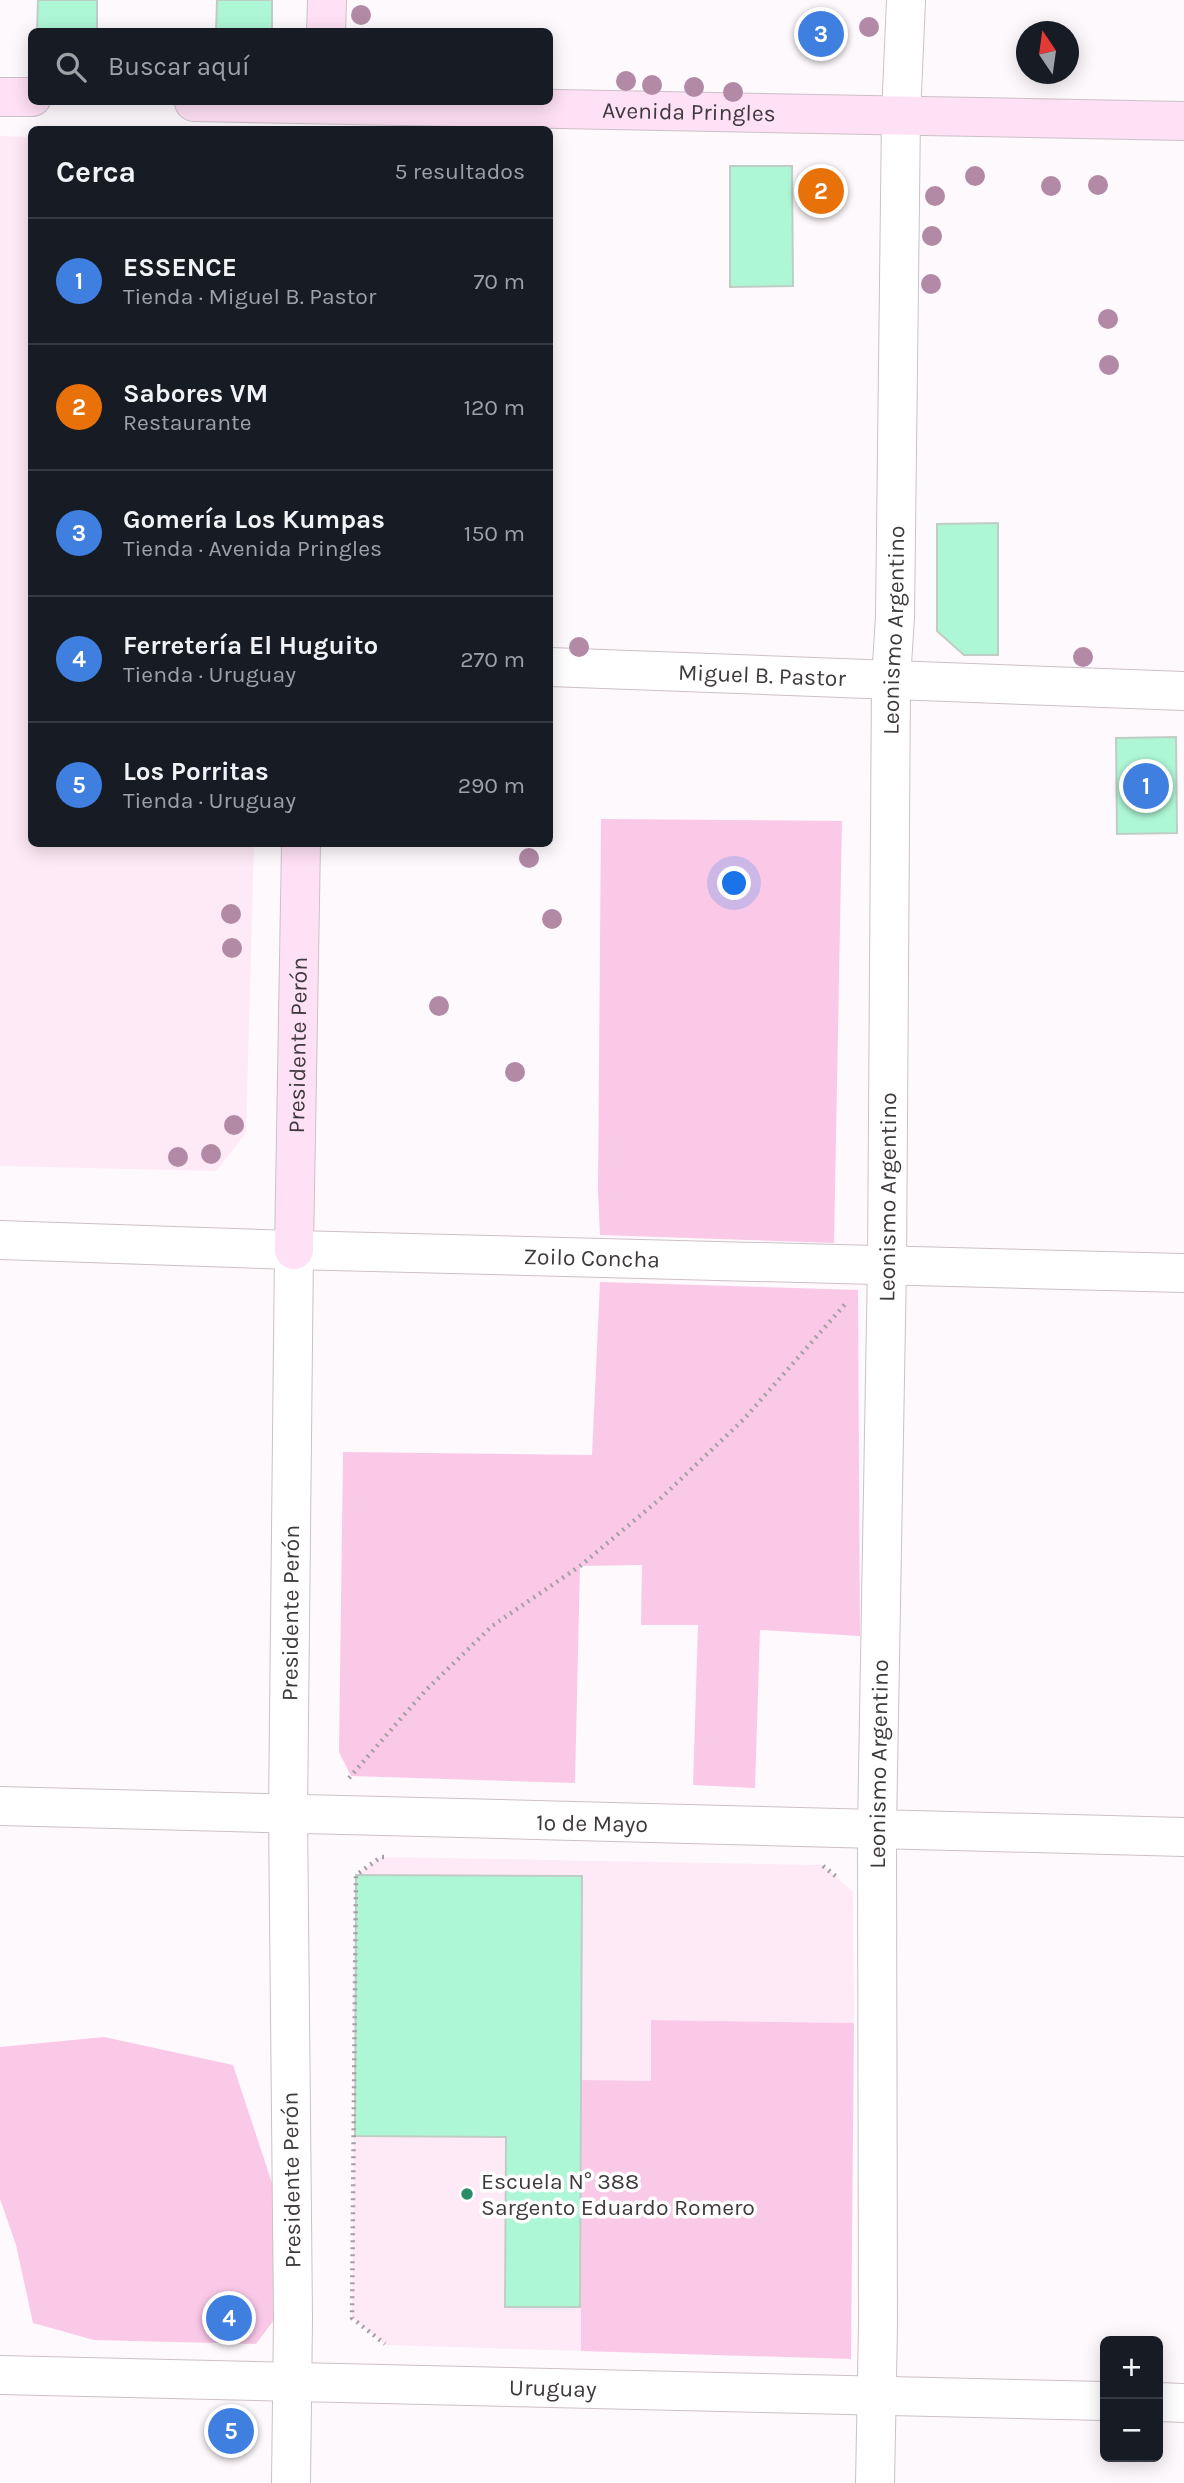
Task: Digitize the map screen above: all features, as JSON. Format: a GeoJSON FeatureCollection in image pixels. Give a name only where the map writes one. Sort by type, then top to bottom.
{"type":"FeatureCollection","features":[{"type":"Feature","properties":{"kind":"main road"},"geometry":{"type":"LineString","coordinates":[[326,28],[327,0]]}},
{"type":"Feature","properties":{"kind":"main road"},"geometry":{"type":"LineString","coordinates":[[0,97],[28,97]]}},
{"type":"Feature","properties":{"kind":"main road","name":"Avenida Pringles"},"geometry":{"type":"LineString","coordinates":[[234,105],[326,112],[1184,121]]}},
{"type":"Feature","properties":{"kind":"main road","name":"Presidente Perón"},"geometry":{"type":"LineString","coordinates":[[294,1250],[300,847]]}},
{"type":"Feature","properties":{"kind":"street","name":"Leonismo Argentino"},"geometry":{"type":"LineString","coordinates":[[875,2483],[878,2396],[877,1829],[887,1265],[891,680],[895,617],[901,116],[906,0]]}},
{"type":"Feature","properties":{"kind":"street","name":"Miguel B. Pastor"},"geometry":{"type":"LineString","coordinates":[[553,667],[1184,691]]}},
{"type":"Feature","properties":{"kind":"street","name":"Zoilo Concha"},"geometry":{"type":"LineString","coordinates":[[0,1240],[1184,1273]]}},
{"type":"Feature","properties":{"kind":"street","name":"Presidente Perón"},"geometry":{"type":"LineString","coordinates":[[291,2483],[293,2382],[288,1813],[294,1250]]}},
{"type":"Feature","properties":{"kind":"street","name":"1º de Mayo"},"geometry":{"type":"LineString","coordinates":[[0,1807],[1184,1837]]}},
{"type":"Feature","properties":{"kind":"street","name":"Uruguay"},"geometry":{"type":"LineString","coordinates":[[0,2375],[1100,2401]]}},
{"type":"Feature","properties":{"kind":"street"},"geometry":{"type":"LineString","coordinates":[[1163,2403],[1184,2403]]}},
{"type":"Feature","properties":{"kind":"path"},"geometry":{"type":"LineString","coordinates":[[327,1815],[351,1776],[425,1691],[492,1626],[579,1566],[660,1499],[744,1419],[858,1290],[887,1265]]}},
{"type":"Feature","properties":{"kind":"path"},"geometry":{"type":"LineString","coordinates":[[352,2318],[356,1875]]}},
{"type":"Feature","properties":{"kind":"shaded area"},"geometry":{"type":"Polygon","coordinates":[[[0,136],[28,137],[28,847],[254,847],[246,1133],[216,1171],[0,1166],[0,136]]]}},
{"type":"Feature","properties":{"kind":"shaded area"},"geometry":{"type":"Polygon","coordinates":[[[601,819],[842,821],[834,1243],[600,1235],[598,1191],[601,819]]]}},
{"type":"Feature","properties":{"kind":"shaded area"},"geometry":{"type":"Polygon","coordinates":[[[600,1282],[858,1290],[860,1636],[760,1630],[755,1788],[693,1785],[698,1625],[641,1625],[642,1565],[580,1566],[575,1783],[351,1776],[339,1752],[343,1452],[592,1455],[600,1282]]]}},
{"type":"Feature","properties":{"kind":"shaded area","name":"Escuela N° 388 Sargento Eduardo Romero"},"geometry":{"type":"Polygon","coordinates":[[[381,1857],[823,1865],[853,1892],[854,2023],[652,2020],[651,2081],[581,2081],[581,2351],[386,2345],[352,2318],[356,1875],[381,1857]]]}},
{"type":"Feature","properties":{"kind":"shaded area"},"geometry":{"type":"Polygon","coordinates":[[[651,2020],[854,2023],[851,2359],[581,2351],[581,2080],[651,2081],[651,2020]]]}},
{"type":"Feature","properties":{"kind":"shaded area"},"geometry":{"type":"Polygon","coordinates":[[[104,2037],[233,2065],[276,2195],[274,2320],[256,2344],[94,2340],[33,2323],[16,2245],[0,2199],[0,2047],[104,2037]]]}},
{"type":"Feature","properties":{"kind":"building"},"geometry":{"type":"Polygon","coordinates":[[[38,0],[97,0],[97,28],[37,28],[38,0]]]}},
{"type":"Feature","properties":{"kind":"building"},"geometry":{"type":"Polygon","coordinates":[[[217,0],[272,0],[272,28],[216,28],[217,0]]]}},
{"type":"Feature","properties":{"kind":"building"},"geometry":{"type":"Polygon","coordinates":[[[730,166],[792,166],[793,286],[730,287],[730,166]]]}},
{"type":"Feature","properties":{"kind":"building"},"geometry":{"type":"Polygon","coordinates":[[[998,523],[998,655],[964,655],[937,631],[937,524],[998,523]]]}},
{"type":"Feature","properties":{"kind":"building"},"geometry":{"type":"Polygon","coordinates":[[[1176,737],[1177,833],[1117,834],[1116,738],[1176,737]]]}},
{"type":"Feature","properties":{"kind":"building","name":"Escuela N° 388 Sargento Eduardo Romero"},"geometry":{"type":"Polygon","coordinates":[[[356,1875],[582,1876],[580,2307],[505,2307],[506,2137],[355,2136],[356,1875]]]}},
{"type":"Feature","properties":{"kind":"place","name":"Gomería Los Kumpas"},"geometry":{"type":"Point","coordinates":[821,34]}},
{"type":"Feature","properties":{"kind":"place","name":"Sabores VM"},"geometry":{"type":"Point","coordinates":[821,191]}},
{"type":"Feature","properties":{"kind":"place","name":"ESSENCE"},"geometry":{"type":"Point","coordinates":[1146,786]}},
{"type":"Feature","properties":{"kind":"place","name":"Escuela N° 388 Sargento Eduardo Romero"},"geometry":{"type":"Point","coordinates":[467,2194]}},
{"type":"Feature","properties":{"kind":"place","name":"Ferretería El Huguito"},"geometry":{"type":"Point","coordinates":[229,2318]}},
{"type":"Feature","properties":{"kind":"place","name":"Los Porritas"},"geometry":{"type":"Point","coordinates":[231,2431]}}]}
